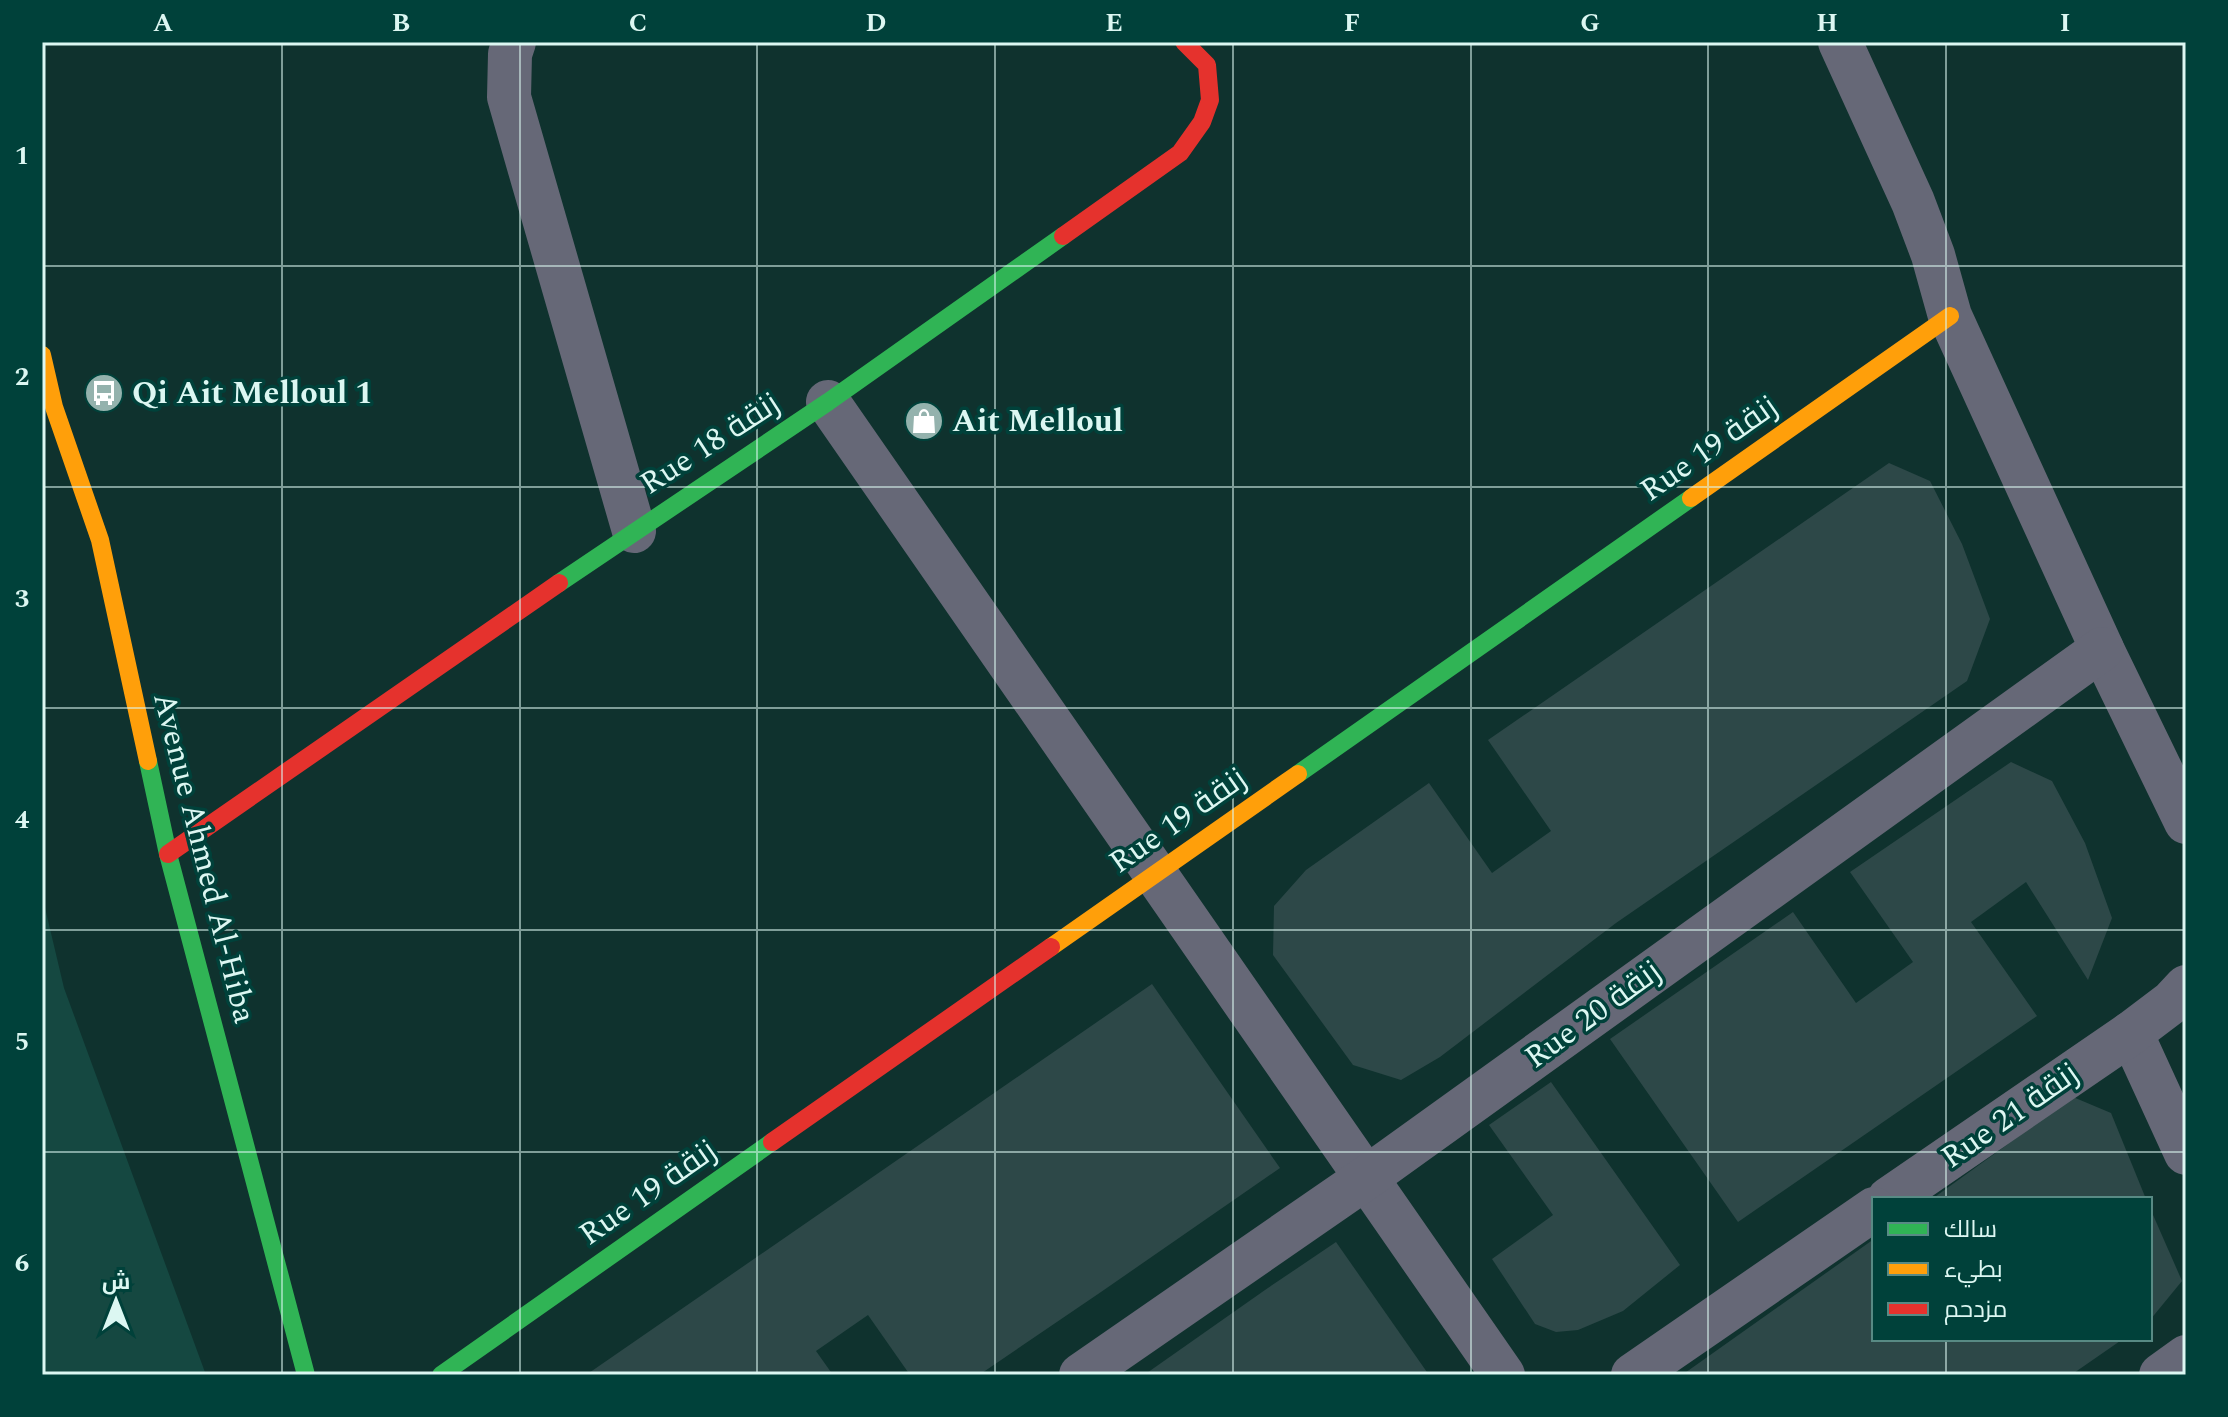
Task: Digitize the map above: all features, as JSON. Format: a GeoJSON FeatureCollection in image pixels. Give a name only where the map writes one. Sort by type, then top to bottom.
{"type":"FeatureCollection","features":[{"type":"Feature","properties":{"kind":"street"},"geometry":{"type":"LineString","coordinates":[[514,42],[510,54],[509,97],[634,531]]}},
{"type":"Feature","properties":{"kind":"street"},"geometry":{"type":"LineString","coordinates":[[1840,42],[1913,202],[1933,255],[1950,316],[2102,649],[2186,822]]}},
{"type":"Feature","properties":{"kind":"street","name":"Rue 18 زنقة"},"geometry":{"type":"LineString","coordinates":[[168,854],[634,531],[828,402],[1180,153],[1202,122],[1210,100],[1207,65],[1186,43]]}},
{"type":"Feature","properties":{"kind":"street","name":"Rue 19 زنقة"},"geometry":{"type":"LineString","coordinates":[[441,1375],[1950,316]]}},
{"type":"Feature","properties":{"kind":"street","name":"Avenue Ahmed Al-Hiba"},"geometry":{"type":"LineString","coordinates":[[42,355],[54,407],[100,540],[168,854],[306,1375]]}},
{"type":"Feature","properties":{"kind":"street"},"geometry":{"type":"LineString","coordinates":[[42,389],[54,407]]}},
{"type":"Feature","properties":{"kind":"street"},"geometry":{"type":"LineString","coordinates":[[828,402],[1503,1375]]}},
{"type":"Feature","properties":{"kind":"street","name":"Rue 20 زنقة"},"geometry":{"type":"LineString","coordinates":[[1081,1375],[1366,1178],[2102,649]]}},
{"type":"Feature","properties":{"kind":"street","name":"Rue 21 زنقة"},"geometry":{"type":"LineString","coordinates":[[1892,1197],[2131,1033],[2172,1002],[2186,987]]}},
{"type":"Feature","properties":{"kind":"street"},"geometry":{"type":"LineString","coordinates":[[2131,1033],[2186,1153]]}},
{"type":"Feature","properties":{"kind":"street"},"geometry":{"type":"LineString","coordinates":[[1633,1375],[1872,1210]]}},
{"type":"Feature","properties":{"kind":"street"},"geometry":{"type":"LineString","coordinates":[[2161,1375],[2186,1357]]}},
{"type":"Feature","properties":{"kind":"shaded area"},"geometry":{"type":"Polygon","coordinates":[[[42,895],[64,988],[206,1375],[42,1375],[42,895]]]}},
{"type":"Feature","properties":{"kind":"building"},"geometry":{"type":"Polygon","coordinates":[[[1889,463],[1930,481],[1962,544],[1990,619],[1967,681],[1616,923],[1440,1057],[1401,1080],[1353,1065],[1273,955],[1274,906],[1306,870],[1429,783],[1492,873],[1551,831],[1488,740],[1889,463]]]}},
{"type":"Feature","properties":{"kind":"building"},"geometry":{"type":"Polygon","coordinates":[[[2011,762],[2052,781],[2085,843],[2112,918],[2088,980],[2026,882],[1971,922],[2037,1016],[1738,1222],[1610,1039],[1793,912],[1856,1003],[1913,962],[1850,872],[2011,762]]]}},
{"type":"Feature","properties":{"kind":"building"},"geometry":{"type":"Polygon","coordinates":[[[1152,984],[1280,1168],[1101,1292],[979,1375],[910,1375],[868,1315],[816,1351],[833,1375],[586,1375],[1152,984]]]}},
{"type":"Feature","properties":{"kind":"building"},"geometry":{"type":"Polygon","coordinates":[[[1551,1082],[1680,1265],[1623,1311],[1578,1330],[1556,1332],[1535,1324],[1492,1259],[1553,1215],[1489,1125],[1551,1082]]]}},
{"type":"Feature","properties":{"kind":"building"},"geometry":{"type":"Polygon","coordinates":[[[2073,1097],[2111,1113],[2145,1197],[1935,1197],[2073,1097]]]}},
{"type":"Feature","properties":{"kind":"building"},"geometry":{"type":"Polygon","coordinates":[[[2152,1213],[2182,1281],[2152,1318],[2152,1213]]]}},
{"type":"Feature","properties":{"kind":"building"},"geometry":{"type":"Polygon","coordinates":[[[1872,1240],[1872,1341],[2120,1341],[2071,1375],[1682,1375],[1872,1240]]]}},
{"type":"Feature","properties":{"kind":"building"},"geometry":{"type":"Polygon","coordinates":[[[1336,1242],[1429,1375],[1144,1375],[1265,1290],[1336,1242]]]}},
{"type":"Feature","properties":{"kind":"traffic: fast"},"geometry":{"type":"LineString","coordinates":[[559,583],[828,402],[1063,236]]}},
{"type":"Feature","properties":{"kind":"traffic: fast"},"geometry":{"type":"LineString","coordinates":[[1298,774],[1691,498]]}},
{"type":"Feature","properties":{"kind":"traffic: fast"},"geometry":{"type":"LineString","coordinates":[[148,761],[168,854],[306,1375]]}},
{"type":"Feature","properties":{"kind":"traffic: fast"},"geometry":{"type":"LineString","coordinates":[[441,1375],[772,1142]]}},
{"type":"Feature","properties":{"kind":"traffic: slow"},"geometry":{"type":"LineString","coordinates":[[1691,498],[1950,316]]}},
{"type":"Feature","properties":{"kind":"traffic: slow"},"geometry":{"type":"LineString","coordinates":[[42,355],[54,407],[100,540],[148,761]]}},
{"type":"Feature","properties":{"kind":"traffic: slow"},"geometry":{"type":"LineString","coordinates":[[1051,947],[1298,774]]}},
{"type":"Feature","properties":{"kind":"traffic: jam"},"geometry":{"type":"LineString","coordinates":[[1063,236],[1180,153],[1202,122],[1210,100],[1207,65],[1184,42]]}},
{"type":"Feature","properties":{"kind":"traffic: jam"},"geometry":{"type":"LineString","coordinates":[[168,854],[559,583]]}},
{"type":"Feature","properties":{"kind":"traffic: jam"},"geometry":{"type":"LineString","coordinates":[[772,1142],[1051,947]]}},
{"type":"Feature","properties":{"kind":"place","name":"Qi Ait Melloul 1"},"geometry":{"type":"Point","coordinates":[104,393]}},
{"type":"Feature","properties":{"kind":"place","name":"Ait Melloul"},"geometry":{"type":"Point","coordinates":[924,421]}}]}
